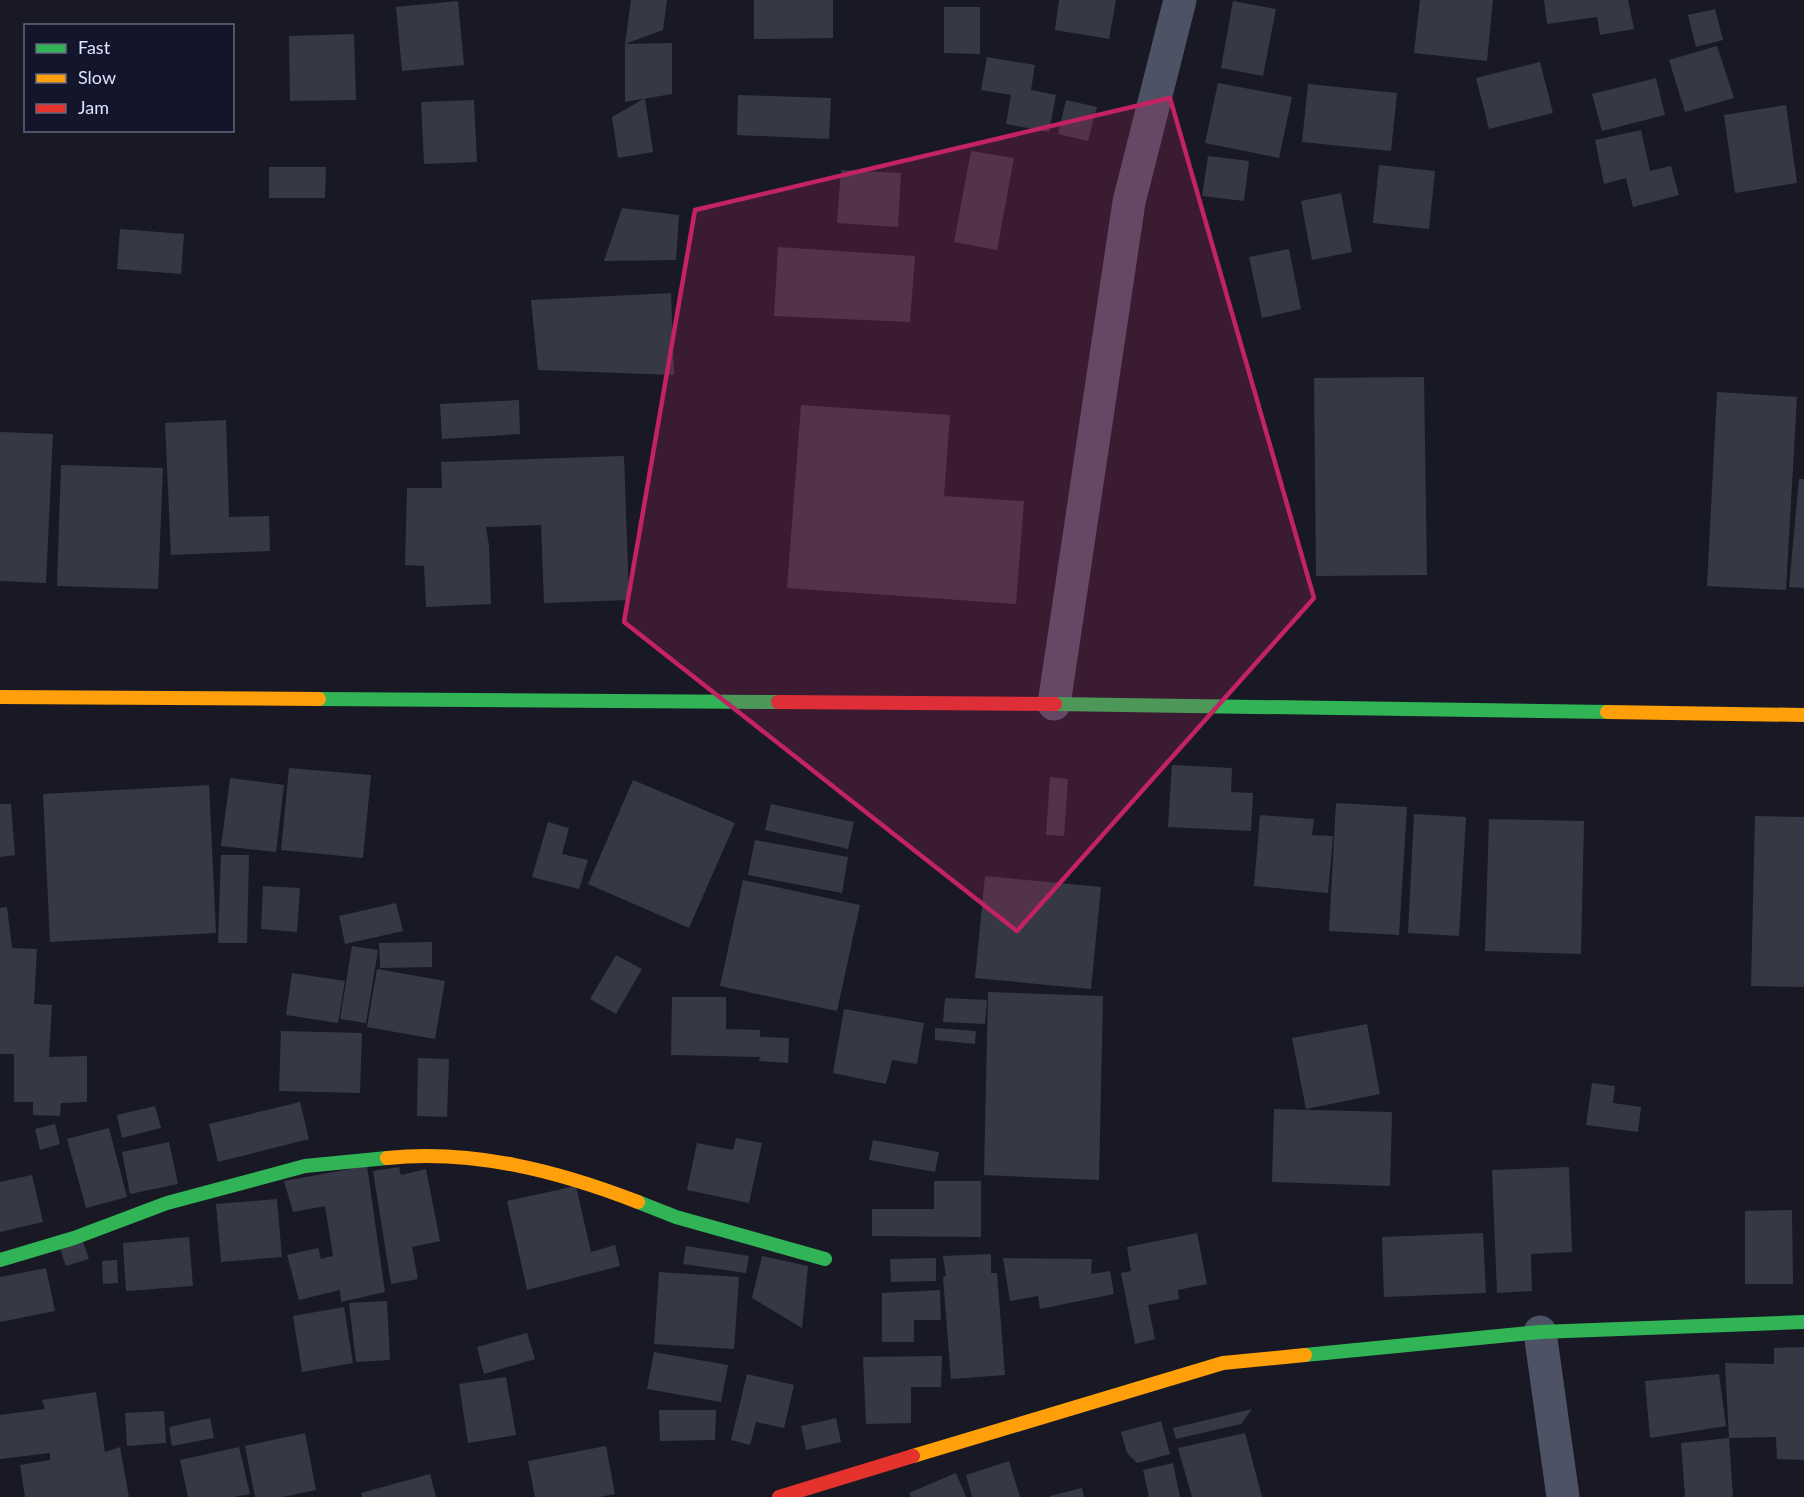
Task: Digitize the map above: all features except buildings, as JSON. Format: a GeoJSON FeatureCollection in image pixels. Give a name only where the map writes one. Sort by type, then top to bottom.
{"type":"FeatureCollection","features":[{"type":"Feature","properties":{"kind":"street"},"geometry":{"type":"LineString","coordinates":[[1054,704],[1129,202],[1180,0]]}},
{"type":"Feature","properties":{"kind":"street"},"geometry":{"type":"LineString","coordinates":[[0,697],[1054,704],[1804,715]]}},
{"type":"Feature","properties":{"kind":"street"},"geometry":{"type":"LineString","coordinates":[[0,1260],[74,1238],[167,1203],[304,1166],[413,1155],[496,1160],[587,1182],[676,1217],[825,1259]]}},
{"type":"Feature","properties":{"kind":"street"},"geometry":{"type":"LineString","coordinates":[[779,1497],[1222,1363],[1540,1332],[1804,1322]]}},
{"type":"Feature","properties":{"kind":"street"},"geometry":{"type":"LineString","coordinates":[[1540,1332],[1563,1497]]}},
{"type":"Feature","properties":{"kind":"highlighted area"},"geometry":{"type":"Polygon","coordinates":[[[1170,98],[1314,598],[1017,931],[624,622],[695,210],[1170,98]]]}},
{"type":"Feature","properties":{"kind":"traffic: fast"},"geometry":{"type":"LineString","coordinates":[[319,699],[778,702]]}},
{"type":"Feature","properties":{"kind":"traffic: fast"},"geometry":{"type":"LineString","coordinates":[[1055,704],[1607,712]]}},
{"type":"Feature","properties":{"kind":"traffic: fast"},"geometry":{"type":"LineString","coordinates":[[0,1260],[74,1238],[167,1203],[305,1166],[387,1158]]}},
{"type":"Feature","properties":{"kind":"traffic: fast"},"geometry":{"type":"LineString","coordinates":[[638,1202],[676,1217],[825,1259]]}},
{"type":"Feature","properties":{"kind":"traffic: fast"},"geometry":{"type":"LineString","coordinates":[[1305,1355],[1540,1332],[1804,1322]]}},
{"type":"Feature","properties":{"kind":"traffic: slow"},"geometry":{"type":"LineString","coordinates":[[0,697],[319,699]]}},
{"type":"Feature","properties":{"kind":"traffic: slow"},"geometry":{"type":"LineString","coordinates":[[1607,712],[1804,715]]}},
{"type":"Feature","properties":{"kind":"traffic: slow"},"geometry":{"type":"LineString","coordinates":[[387,1158],[451,1157],[515,1165],[577,1181],[638,1202]]}},
{"type":"Feature","properties":{"kind":"traffic: slow"},"geometry":{"type":"LineString","coordinates":[[913,1456],[1223,1363],[1305,1355]]}},
{"type":"Feature","properties":{"kind":"traffic: jam"},"geometry":{"type":"LineString","coordinates":[[778,702],[1055,704]]}},
{"type":"Feature","properties":{"kind":"traffic: jam"},"geometry":{"type":"LineString","coordinates":[[779,1497],[913,1456]]}}]}
